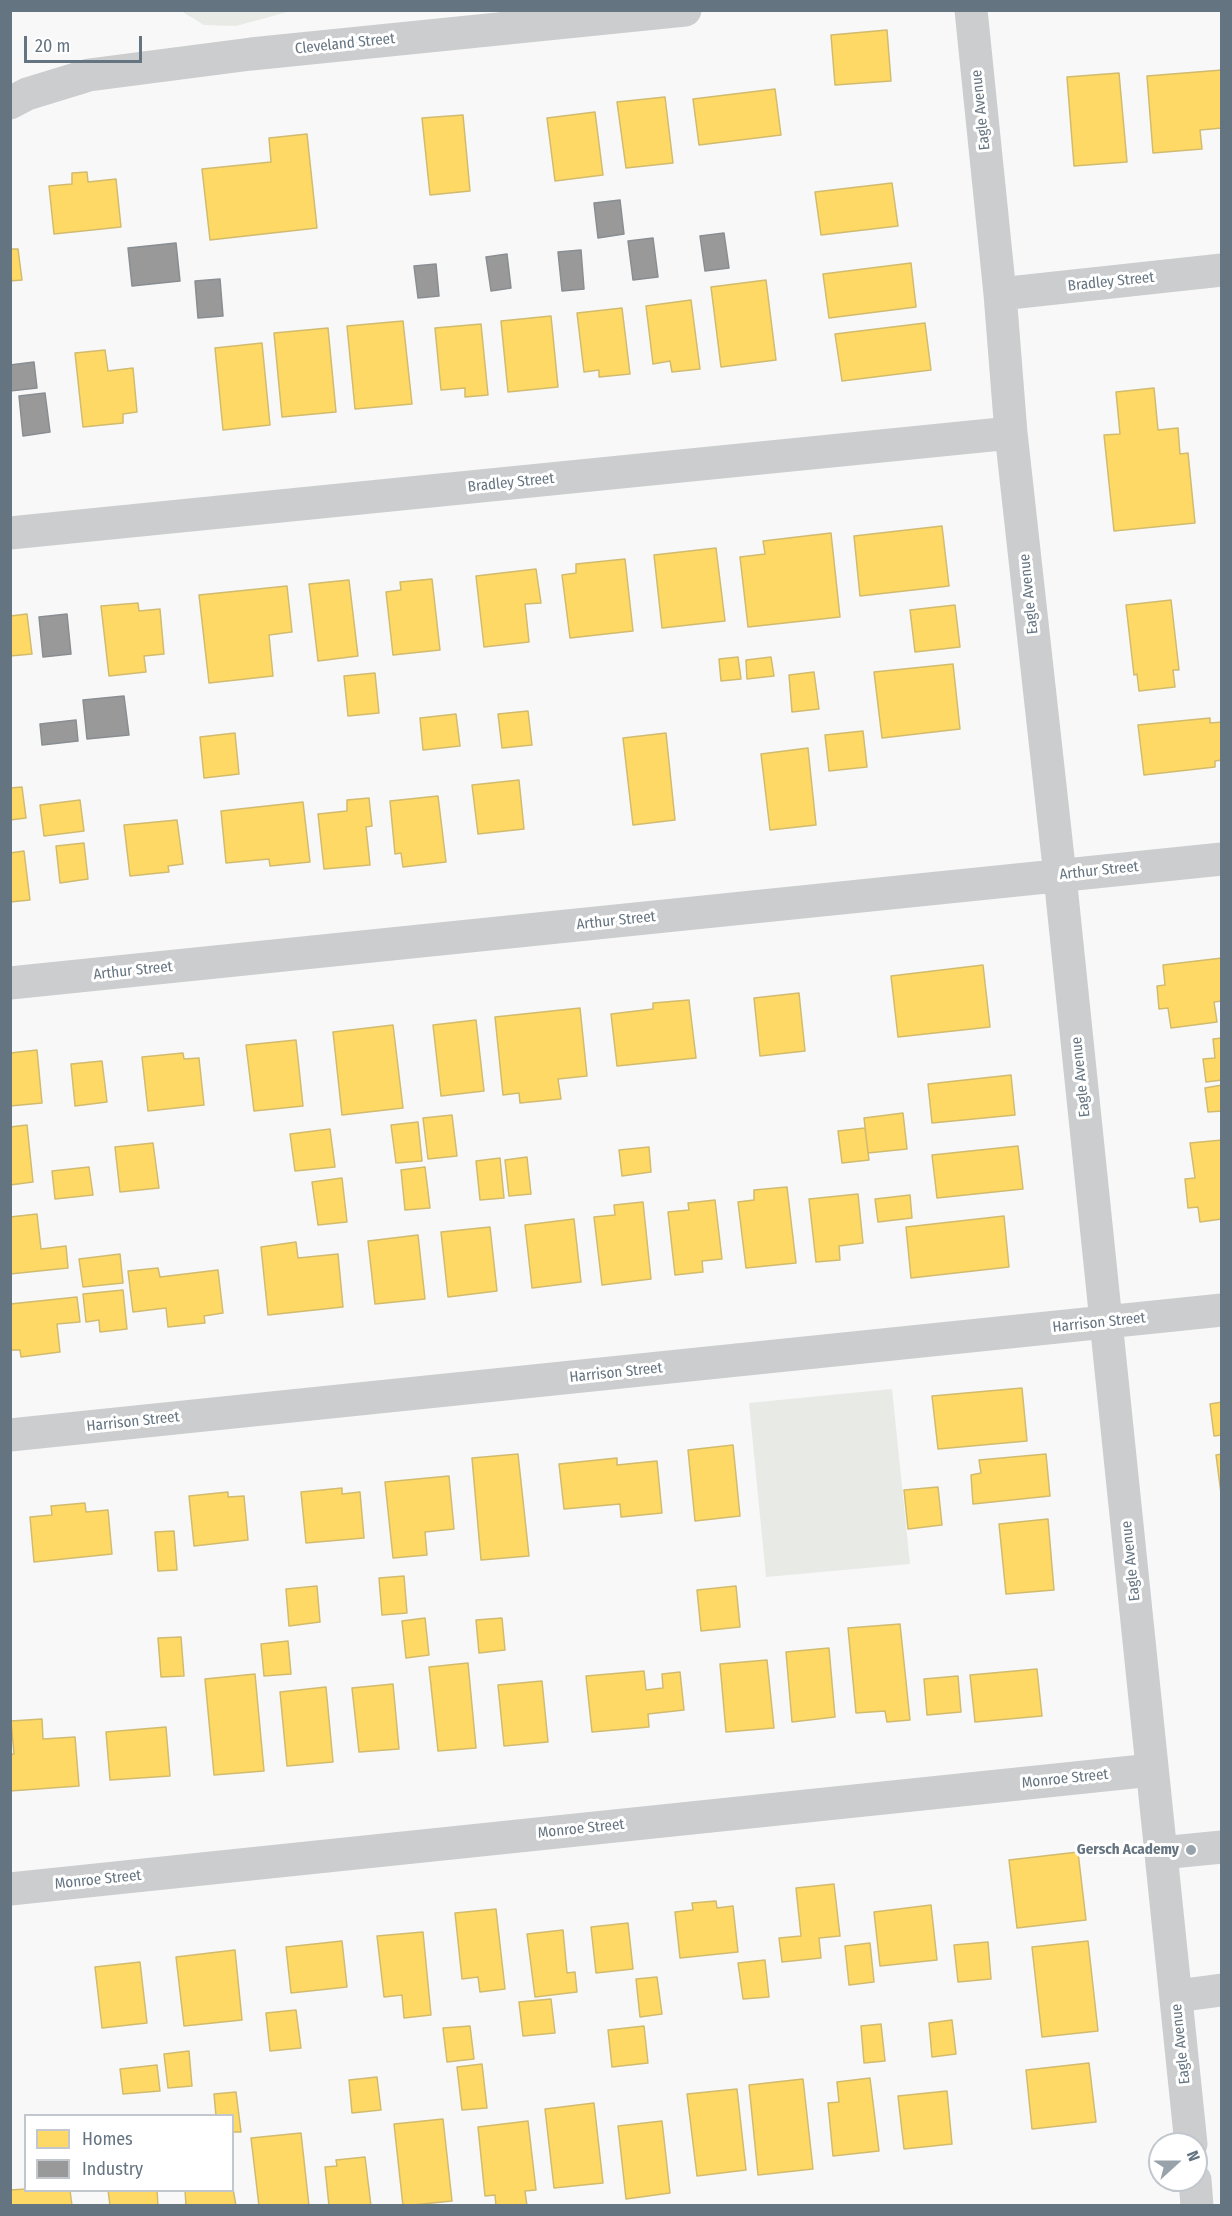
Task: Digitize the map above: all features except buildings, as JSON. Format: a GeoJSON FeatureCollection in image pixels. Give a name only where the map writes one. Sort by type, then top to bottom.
{"type":"FeatureCollection","features":[{"type":"Feature","properties":{"kind":"street","name":"Cleveland Street"},"geometry":{"type":"LineString","coordinates":[[10,103],[27,94],[89,75],[251,54],[685,10]]}},
{"type":"Feature","properties":{"kind":"street","name":"Eagle Avenue"},"geometry":{"type":"LineString","coordinates":[[971,10],[1000,294],[1011,433],[1060,876],[1190,2132]]}},
{"type":"Feature","properties":{"kind":"street","name":"Bradley Street"},"geometry":{"type":"LineString","coordinates":[[1000,294],[1221,270]]}},
{"type":"Feature","properties":{"kind":"street","name":"Bradley Street"},"geometry":{"type":"LineString","coordinates":[[10,533],[1011,433]]}},
{"type":"Feature","properties":{"kind":"street","name":"Arthur Street"},"geometry":{"type":"LineString","coordinates":[[10,983],[1221,859]]}},
{"type":"Feature","properties":{"kind":"street","name":"Harrison Street"},"geometry":{"type":"LineString","coordinates":[[10,1435],[1221,1310]]}},
{"type":"Feature","properties":{"kind":"street","name":"Monroe Street"},"geometry":{"type":"LineString","coordinates":[[10,1889],[1152,1770]]}},
{"type":"Feature","properties":{"kind":"street"},"geometry":{"type":"LineString","coordinates":[[1161,1853],[1221,1846]]}},
{"type":"Feature","properties":{"kind":"street"},"geometry":{"type":"LineString","coordinates":[[1176,1996],[1221,1990]]}},
{"type":"Feature","properties":{"kind":"shaded area"},"geometry":{"type":"Polygon","coordinates":[[[181,11],[291,11],[236,26],[204,25],[181,11]]]}},
{"type":"Feature","properties":{"kind":"shaded area"},"geometry":{"type":"Polygon","coordinates":[[[892,1389],[910,1564],[766,1577],[749,1403],[892,1389]]]}},
{"type":"Feature","properties":{"kind":"place","name":"Gersch Academy"},"geometry":{"type":"Point","coordinates":[1191,1850]}}]}
